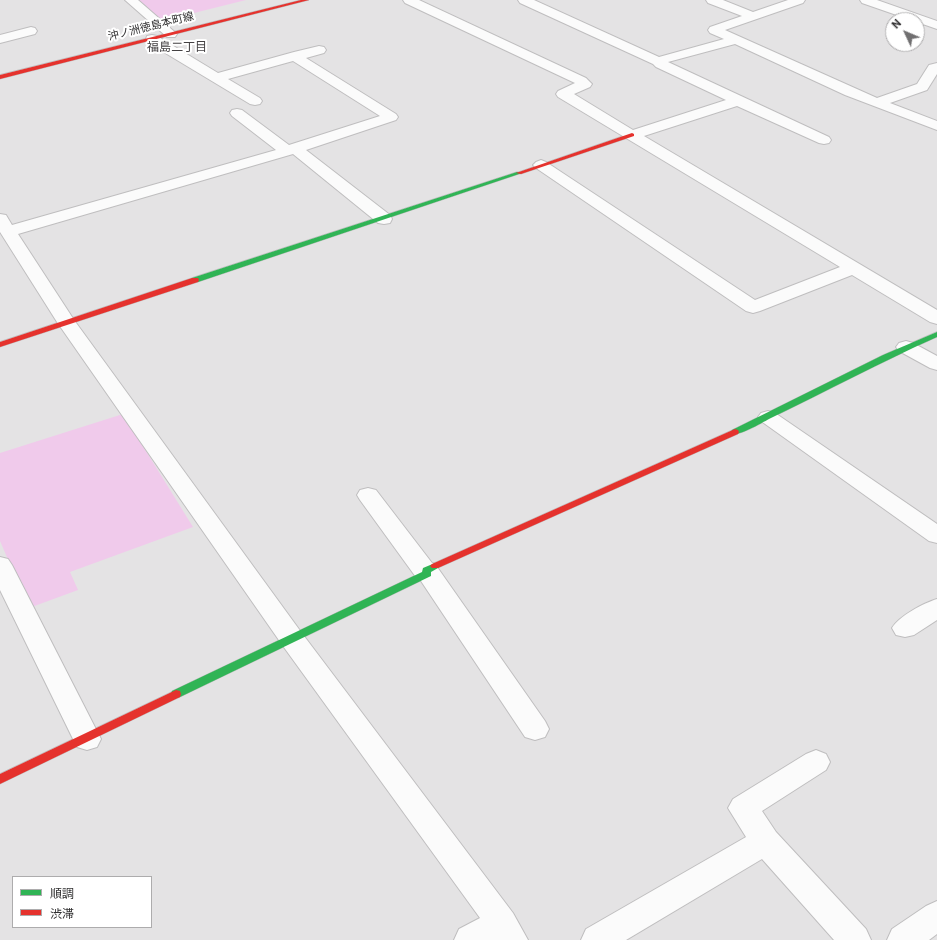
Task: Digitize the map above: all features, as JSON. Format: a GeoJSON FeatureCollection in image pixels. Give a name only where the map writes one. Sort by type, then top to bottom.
{"type":"FeatureCollection","features":[{"type":"Feature","properties":{"kind":"street"},"geometry":{"type":"LineString","coordinates":[[130,0],[171,34]]}},
{"type":"Feature","properties":{"kind":"street","name":"沖ノ洲徳島本町線"},"geometry":{"type":"LineString","coordinates":[[0,77],[307,0]]}},
{"type":"Feature","properties":{"kind":"street"},"geometry":{"type":"LineString","coordinates":[[409,0],[585,84],[563,94],[937,318]]}},
{"type":"Feature","properties":{"kind":"street"},"geometry":{"type":"LineString","coordinates":[[524,0],[824,140]]}},
{"type":"Feature","properties":{"kind":"street"},"geometry":{"type":"LineString","coordinates":[[712,0],[752,16]]}},
{"type":"Feature","properties":{"kind":"street"},"geometry":{"type":"LineString","coordinates":[[866,0],[937,25]]}},
{"type":"Feature","properties":{"kind":"street"},"geometry":{"type":"LineString","coordinates":[[794,1],[714,30],[850,92],[937,126]]}},
{"type":"Feature","properties":{"kind":"street"},"geometry":{"type":"LineString","coordinates":[[0,39],[31,32]]}},
{"type":"Feature","properties":{"kind":"street"},"geometry":{"type":"LineString","coordinates":[[152,39],[255,101]]}},
{"type":"Feature","properties":{"kind":"street"},"geometry":{"type":"LineString","coordinates":[[658,62],[736,40]]}},
{"type":"Feature","properties":{"kind":"street"},"geometry":{"type":"LineString","coordinates":[[216,78],[319,50]]}},
{"type":"Feature","properties":{"kind":"street"},"geometry":{"type":"LineString","coordinates":[[294,56],[391,117],[291,149],[4,225],[66,322],[292,639],[507,931],[470,940]]}},
{"type":"Feature","properties":{"kind":"street"},"geometry":{"type":"LineString","coordinates":[[878,102],[922,87],[934,68],[937,67]]}},
{"type":"Feature","properties":{"kind":"street"},"geometry":{"type":"LineString","coordinates":[[0,345],[738,101]]}},
{"type":"Feature","properties":{"kind":"street"},"geometry":{"type":"LineString","coordinates":[[237,113],[291,149],[384,219]]}},
{"type":"Feature","properties":{"kind":"street"},"geometry":{"type":"LineString","coordinates":[[541,165],[753,307],[853,268]]}},
{"type":"Feature","properties":{"kind":"street"},"geometry":{"type":"LineString","coordinates":[[0,779],[292,639],[426,572],[768,417],[906,347],[937,334]]}},
{"type":"Feature","properties":{"kind":"street"},"geometry":{"type":"LineString","coordinates":[[906,347],[937,364]]}},
{"type":"Feature","properties":{"kind":"street"},"geometry":{"type":"LineString","coordinates":[[768,417],[937,535]]}},
{"type":"Feature","properties":{"kind":"street"},"geometry":{"type":"LineString","coordinates":[[368,495],[426,572],[535,729]]}},
{"type":"Feature","properties":{"kind":"street"},"geometry":{"type":"LineString","coordinates":[[0,565],[86,738]]}},
{"type":"Feature","properties":{"kind":"street"},"geometry":{"type":"LineString","coordinates":[[905,628],[937,608]]}},
{"type":"Feature","properties":{"kind":"street"},"geometry":{"type":"LineString","coordinates":[[816,762],[743,808],[765,841],[855,940]]}},
{"type":"Feature","properties":{"kind":"street"},"geometry":{"type":"LineString","coordinates":[[597,940],[765,841]]}},
{"type":"Feature","properties":{"kind":"street"},"geometry":{"type":"LineString","coordinates":[[904,940],[937,916]]}},
{"type":"Feature","properties":{"kind":"shaded area"},"geometry":{"type":"Polygon","coordinates":[[[137,0],[246,0],[162,21],[137,0]]]}},
{"type":"Feature","properties":{"kind":"shaded area"},"geometry":{"type":"Polygon","coordinates":[[[123,414],[193,527],[70,572],[78,590],[29,608],[0,541],[0,453],[123,414]]]}},
{"type":"Feature","properties":{"kind":"traffic: fast"},"geometry":{"type":"LineString","coordinates":[[195,280],[519,173]]}},
{"type":"Feature","properties":{"kind":"traffic: fast"},"geometry":{"type":"LineString","coordinates":[[735,432],[886,357],[937,334]]}},
{"type":"Feature","properties":{"kind":"traffic: fast"},"geometry":{"type":"LineString","coordinates":[[176,694],[427,574],[426,570],[435,566]]}},
{"type":"Feature","properties":{"kind":"traffic: jam"},"geometry":{"type":"LineString","coordinates":[[0,77],[307,0]]}},
{"type":"Feature","properties":{"kind":"traffic: jam"},"geometry":{"type":"LineString","coordinates":[[519,173],[632,135]]}},
{"type":"Feature","properties":{"kind":"traffic: jam"},"geometry":{"type":"LineString","coordinates":[[0,345],[195,280]]}},
{"type":"Feature","properties":{"kind":"traffic: jam"},"geometry":{"type":"LineString","coordinates":[[435,566],[735,432]]}},
{"type":"Feature","properties":{"kind":"traffic: jam"},"geometry":{"type":"LineString","coordinates":[[0,779],[176,694]]}},
{"type":"Feature","properties":{"kind":"district","name":"福島二丁目"},"geometry":{"type":"Point","coordinates":[177,48]}}]}
